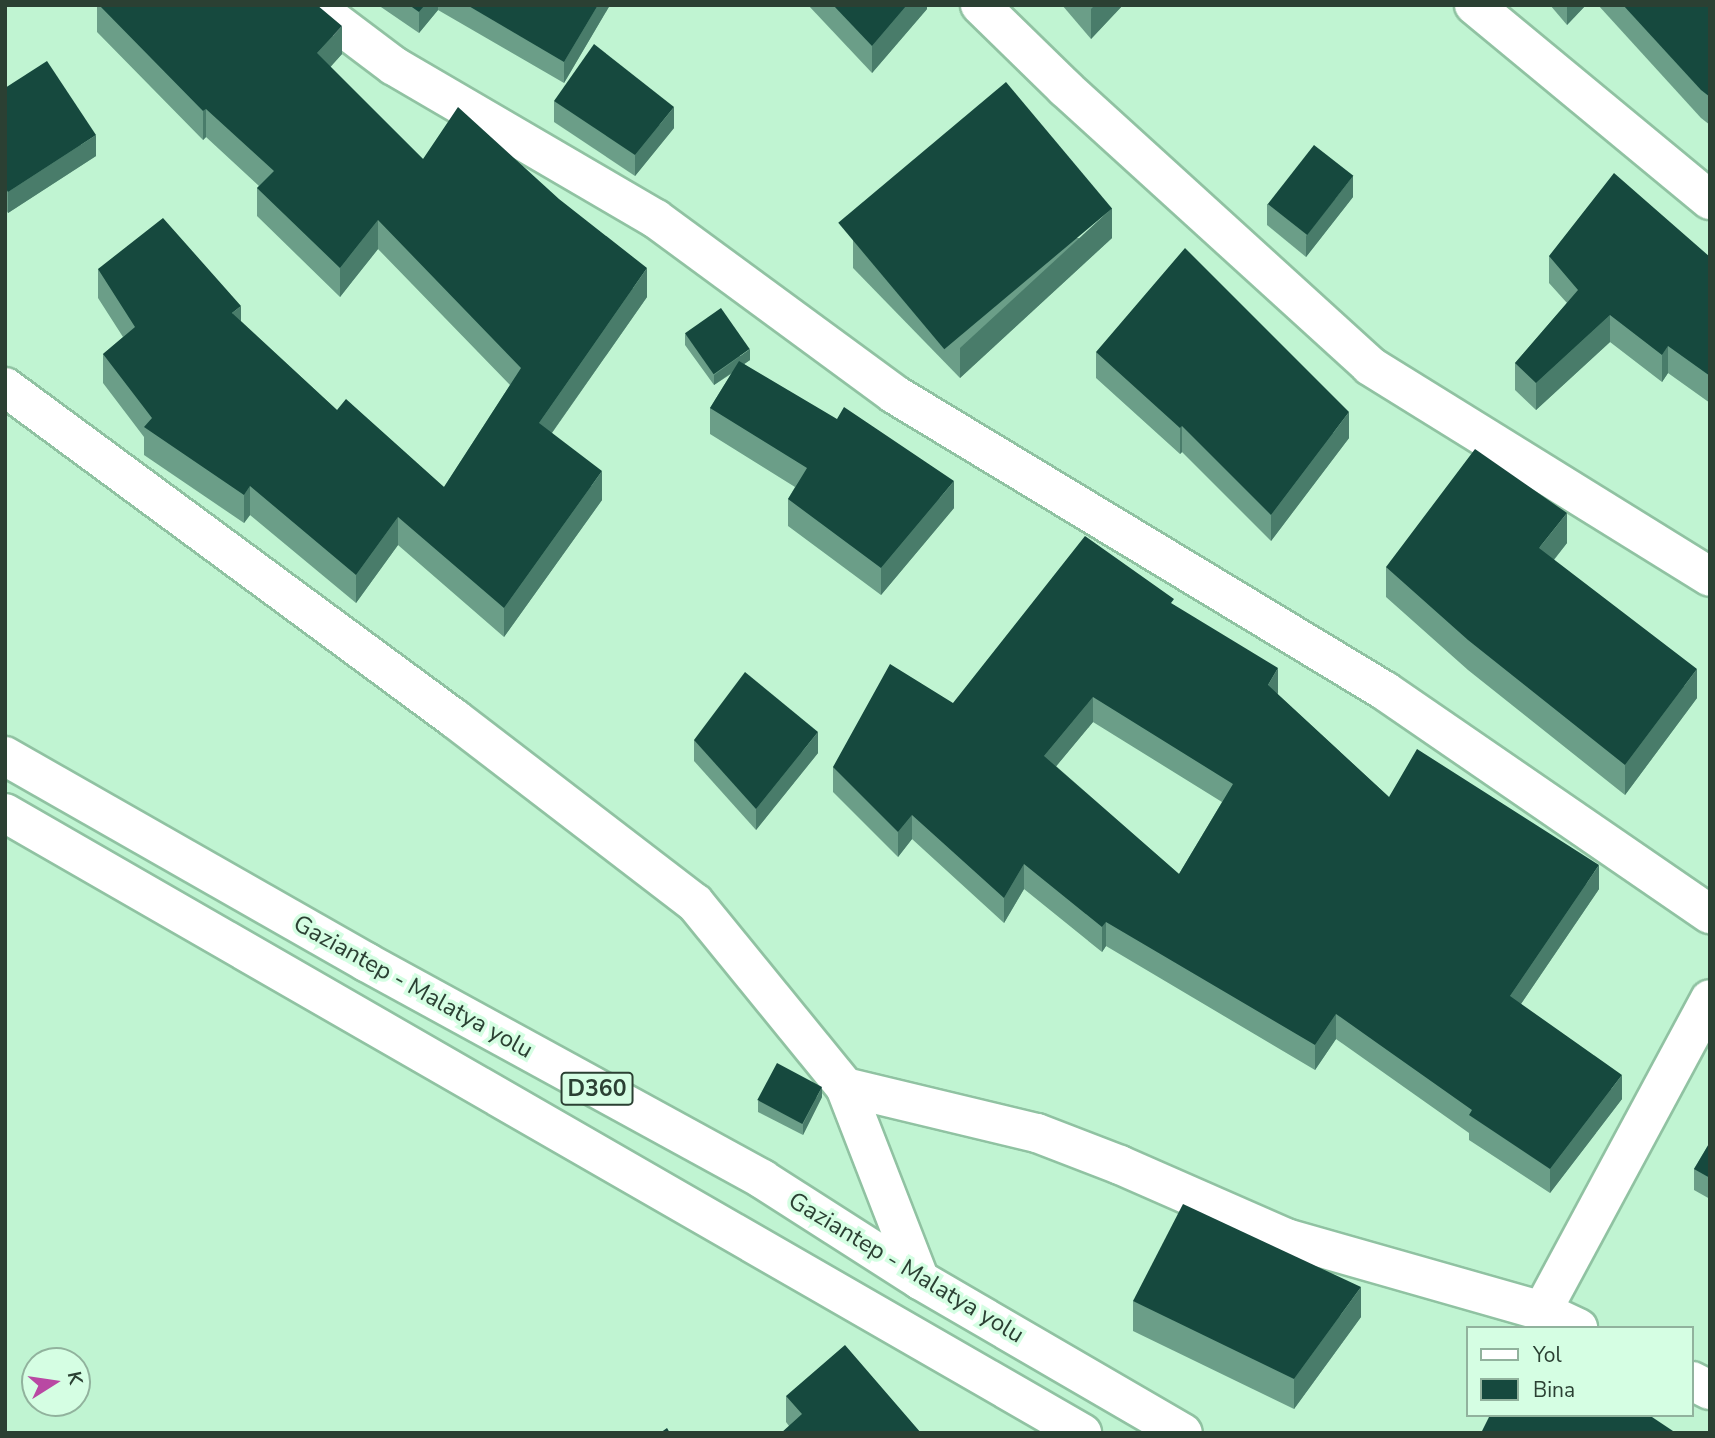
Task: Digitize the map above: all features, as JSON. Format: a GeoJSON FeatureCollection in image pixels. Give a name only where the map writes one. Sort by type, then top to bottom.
{"type":"FeatureCollection","features":[{"type":"Feature","properties":{"kind":"main road"},"geometry":{"type":"LineString","coordinates":[[313,5],[394,66],[656,219],[894,394],[1385,691],[1710,914]]}},
{"type":"Feature","properties":{"kind":"main road"},"geometry":{"type":"LineString","coordinates":[[980,5],[1065,88],[1370,366],[1710,577]]}},
{"type":"Feature","properties":{"kind":"main road"},"geometry":{"type":"LineString","coordinates":[[1474,5],[1710,200]]}},
{"type":"Feature","properties":{"kind":"main road"},"geometry":{"type":"LineString","coordinates":[[5,387],[443,711],[695,902],[845,1087],[920,1280]]}},
{"type":"Feature","properties":{"kind":"main road","name":"Gaziantep - Malatya yolu"},"geometry":{"type":"LineString","coordinates":[[5,756],[366,962],[762,1179],[920,1280],[1183,1433]]}},
{"type":"Feature","properties":{"kind":"main road","name":"Gaziantep - Malatya yolu"},"geometry":{"type":"LineString","coordinates":[[5,813],[1082,1433]]}},
{"type":"Feature","properties":{"kind":"main road"},"geometry":{"type":"LineString","coordinates":[[1542,1311],[1710,999]]}},
{"type":"Feature","properties":{"kind":"main road"},"geometry":{"type":"LineString","coordinates":[[845,1087],[1037,1133],[1120,1164],[1286,1238],[1542,1311],[1574,1326]]}},
{"type":"Feature","properties":{"kind":"main road"},"geometry":{"type":"LineString","coordinates":[[1694,1382],[1710,1390]]}},
{"type":"Feature","properties":{"kind":"building"},"geometry":{"type":"Polygon","coordinates":[[[99,5],[317,5],[342,26],[317,53],[423,159],[458,107],[559,199],[647,268],[539,423],[602,471],[504,608],[398,517],[356,575],[250,486],[244,495],[144,427],[152,418],[103,354],[135,327],[98,269],[163,218],[241,306],[232,313],[337,410],[346,399],[444,487],[521,368],[378,220],[340,268],[257,188],[274,171],[206,109],[203,111],[99,5]]]}},
{"type":"Feature","properties":{"kind":"building"},"geometry":{"type":"Polygon","coordinates":[[[409,5],[425,5],[419,12],[409,5]]]}},
{"type":"Feature","properties":{"kind":"building"},"geometry":{"type":"Polygon","coordinates":[[[467,5],[598,5],[564,62],[467,5]]]}},
{"type":"Feature","properties":{"kind":"building"},"geometry":{"type":"Polygon","coordinates":[[[833,5],[907,5],[872,46],[833,5]]]}},
{"type":"Feature","properties":{"kind":"building"},"geometry":{"type":"Polygon","coordinates":[[[1623,5],[1710,5],[1710,97],[1701,90],[1623,5]]]}},
{"type":"Feature","properties":{"kind":"building"},"geometry":{"type":"Polygon","coordinates":[[[594,44],[674,107],[635,155],[554,101],[594,44]]]}},
{"type":"Feature","properties":{"kind":"building"},"geometry":{"type":"Polygon","coordinates":[[[47,61],[96,135],[8,192],[5,187],[5,88],[47,61]]]}},
{"type":"Feature","properties":{"kind":"building"},"geometry":{"type":"Polygon","coordinates":[[[1006,82],[1112,208],[944,349],[838,223],[1006,82]]]}},
{"type":"Feature","properties":{"kind":"building"},"geometry":{"type":"Polygon","coordinates":[[[1314,145],[1353,176],[1307,235],[1268,204],[1314,145]]]}},
{"type":"Feature","properties":{"kind":"building"},"geometry":{"type":"Polygon","coordinates":[[[1614,173],[1710,257],[1710,376],[1668,346],[1662,355],[1610,315],[1536,383],[1515,363],[1578,290],[1549,256],[1614,173]]]}},
{"type":"Feature","properties":{"kind":"building"},"geometry":{"type":"Polygon","coordinates":[[[1185,248],[1349,412],[1271,515],[1182,426],[1180,428],[1096,352],[1185,248]]]}},
{"type":"Feature","properties":{"kind":"building"},"geometry":{"type":"Polygon","coordinates":[[[721,308],[750,349],[714,374],[685,333],[721,308]]]}},
{"type":"Feature","properties":{"kind":"building"},"geometry":{"type":"Polygon","coordinates":[[[739,361],[837,419],[844,407],[954,481],[881,568],[788,499],[807,468],[710,408],[739,361]]]}},
{"type":"Feature","properties":{"kind":"building"},"geometry":{"type":"Polygon","coordinates":[[[1475,449],[1567,513],[1539,548],[1697,669],[1625,765],[1468,640],[1386,567],[1475,449]]]}},
{"type":"Feature","properties":{"kind":"building"},"geometry":{"type":"Polygon","coordinates":[[[1085,536],[1174,599],[1171,603],[1278,668],[1268,685],[1389,797],[1417,749],[1599,865],[1510,996],[1622,1075],[1550,1169],[1469,1115],[1472,1110],[1336,1014],[1315,1045],[1106,922],[1102,927],[1024,864],[1004,898],[912,815],[898,832],[833,767],[890,664],[953,703],[1085,536]],[[1093,697],[1044,756],[1179,874],[1233,784],[1093,697]]]}},
{"type":"Feature","properties":{"kind":"building"},"geometry":{"type":"Polygon","coordinates":[[[745,672],[818,732],[756,809],[694,740],[745,672]]]}},
{"type":"Feature","properties":{"kind":"building"},"geometry":{"type":"Polygon","coordinates":[[[777,1063],[822,1087],[802,1124],[757,1100],[777,1063]]]}},
{"type":"Feature","properties":{"kind":"building"},"geometry":{"type":"Polygon","coordinates":[[[1710,1142],[1710,1178],[1694,1169],[1710,1142]]]}},
{"type":"Feature","properties":{"kind":"building"},"geometry":{"type":"Polygon","coordinates":[[[1183,1204],[1361,1287],[1294,1379],[1133,1301],[1183,1204]]]}},
{"type":"Feature","properties":{"kind":"building"},"geometry":{"type":"Polygon","coordinates":[[[845,1345],[921,1433],[781,1433],[802,1414],[786,1396],[845,1345]]]}},
{"type":"Feature","properties":{"kind":"building"},"geometry":{"type":"Polygon","coordinates":[[[1489,1417],[1652,1417],[1676,1433],[1481,1433],[1489,1417]]]}}]}
